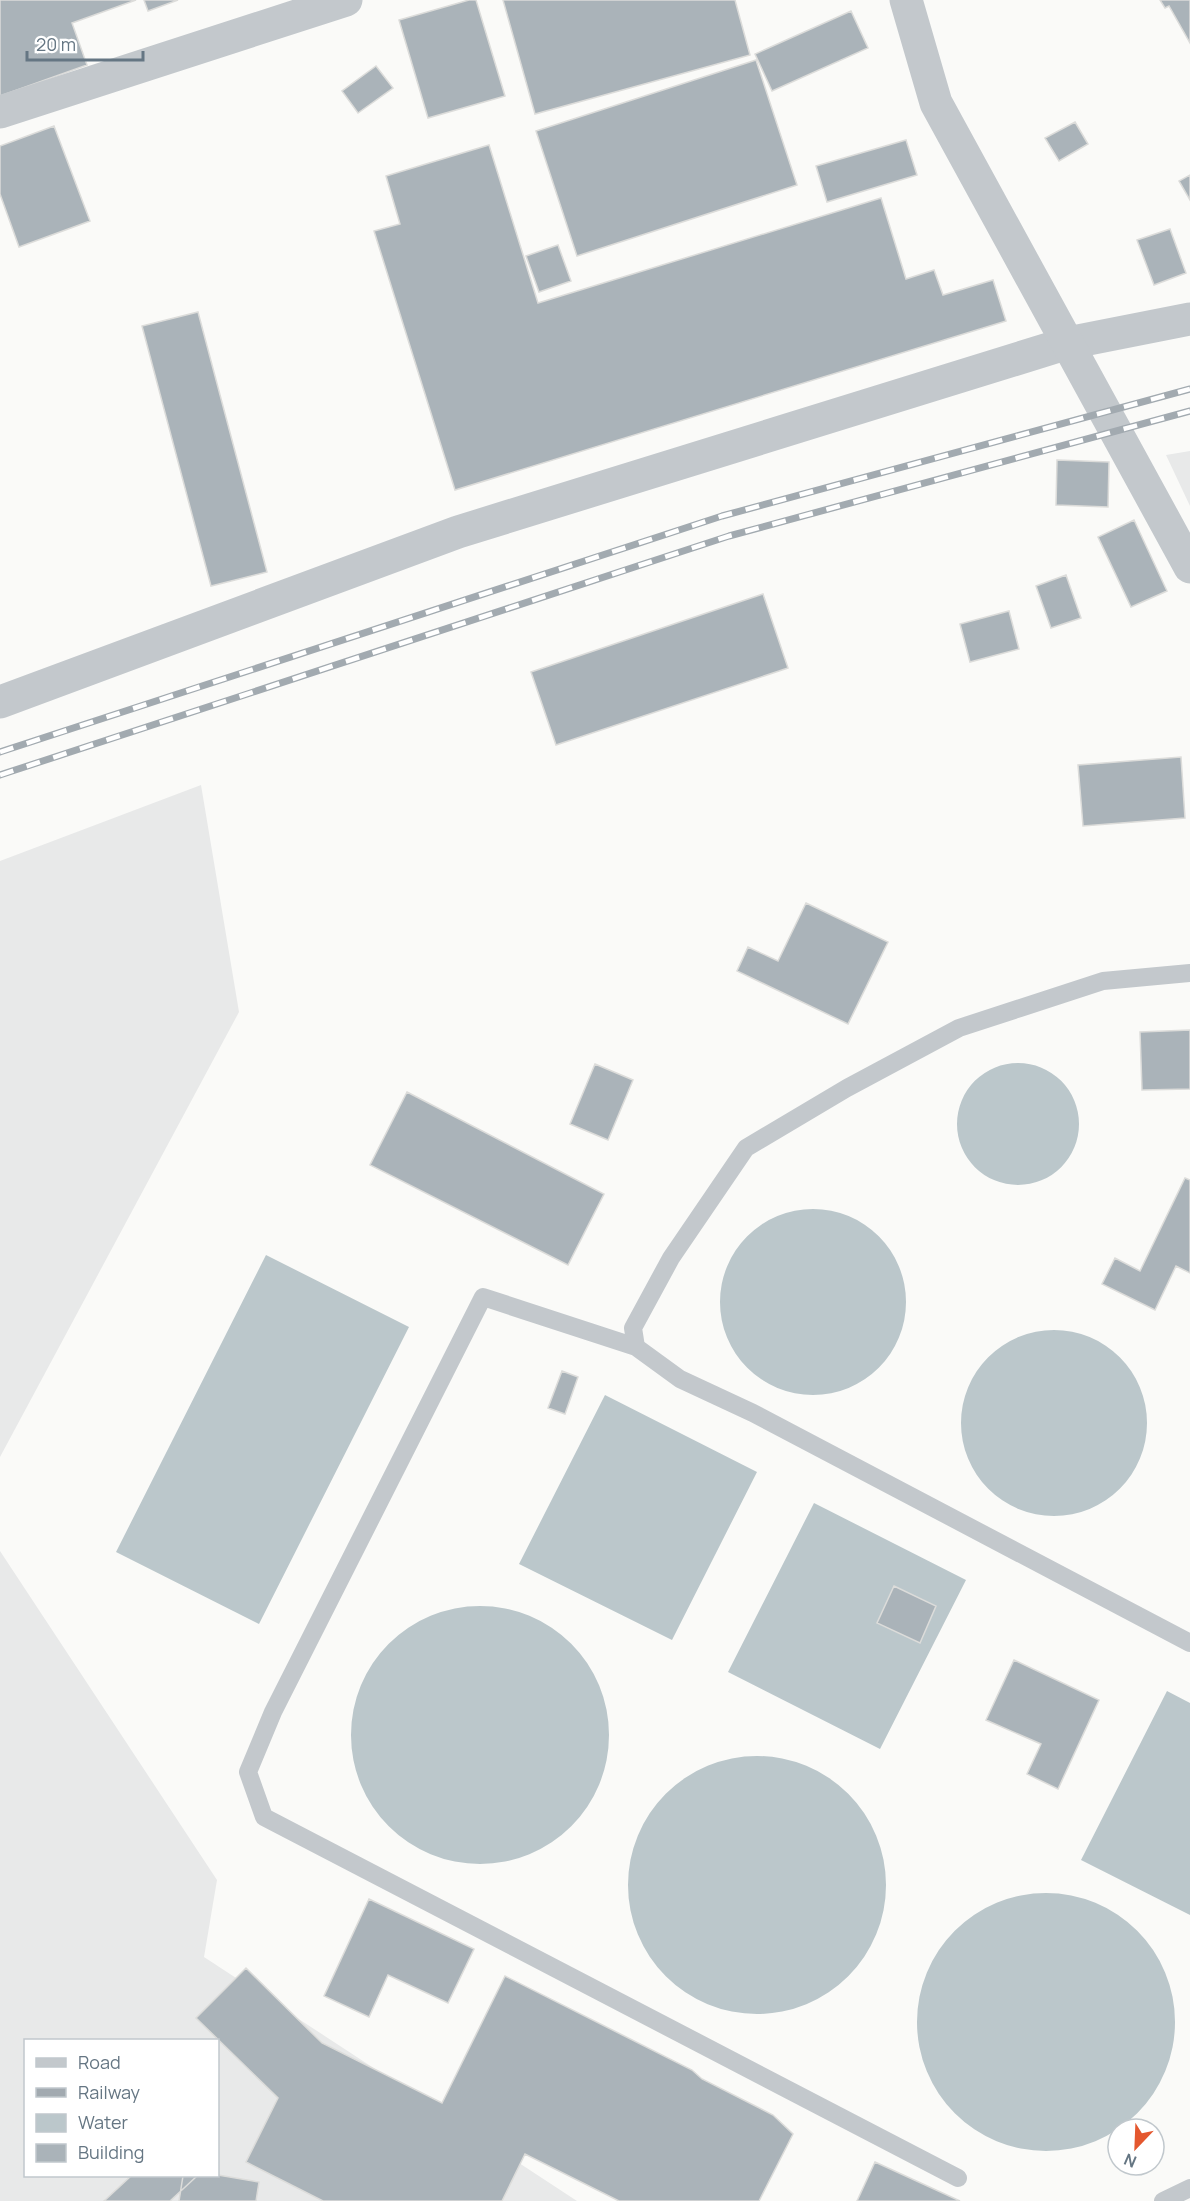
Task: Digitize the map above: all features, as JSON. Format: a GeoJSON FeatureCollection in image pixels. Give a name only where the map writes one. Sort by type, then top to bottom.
{"type":"FeatureCollection","features":[{"type":"Feature","properties":{"kind":"street"},"geometry":{"type":"LineString","coordinates":[[0,112],[346,0]]}},
{"type":"Feature","properties":{"kind":"street"},"geometry":{"type":"LineString","coordinates":[[906,0],[936,103],[1190,567]]}},
{"type":"Feature","properties":{"kind":"street"},"geometry":{"type":"LineString","coordinates":[[0,702],[458,532],[1068,344],[1190,319]]}},
{"type":"Feature","properties":{"kind":"lane"},"geometry":{"type":"LineString","coordinates":[[636,1347],[633,1328],[665,1268],[746,1148],[847,1088],[959,1028],[1103,981],[1190,973]]}},
{"type":"Feature","properties":{"kind":"lane"},"geometry":{"type":"LineString","coordinates":[[958,2178],[264,1816],[248,1772],[278,1702],[483,1297],[636,1347],[680,1379],[753,1413],[1190,1643]]}},
{"type":"Feature","properties":{"kind":"lane"},"geometry":{"type":"LineString","coordinates":[[1163,2201],[1190,2188]]}},
{"type":"Feature","properties":{"kind":"shaded area"},"geometry":{"type":"Polygon","coordinates":[[[1190,451],[1190,506],[1166,455],[1190,451]]]}},
{"type":"Feature","properties":{"kind":"shaded area"},"geometry":{"type":"Polygon","coordinates":[[[201,785],[239,1012],[0,1457],[0,861],[201,785]]]}},
{"type":"Feature","properties":{"kind":"shaded area"},"geometry":{"type":"Polygon","coordinates":[[[0,1551],[217,1880],[204,1957],[577,2201],[0,2201],[0,1551]]]}},
{"type":"Feature","properties":{"kind":"water"},"geometry":{"type":"Polygon","coordinates":[[[1018,1063],[1041,1067],[1061,1081],[1075,1101],[1079,1124],[1075,1147],[1061,1167],[1041,1181],[1018,1185],[995,1181],[975,1167],[961,1147],[957,1124],[961,1101],[975,1081],[995,1067],[1018,1063]]]}},
{"type":"Feature","properties":{"kind":"water"},"geometry":{"type":"Polygon","coordinates":[[[813,1209],[849,1216],[879,1236],[899,1266],[906,1302],[899,1338],[879,1368],[849,1388],[813,1395],[777,1388],[747,1368],[727,1338],[720,1302],[727,1266],[747,1236],[777,1216],[813,1209]]]}},
{"type":"Feature","properties":{"kind":"water"},"geometry":{"type":"Polygon","coordinates":[[[266,1255],[409,1327],[259,1624],[116,1552],[266,1255]]]}},
{"type":"Feature","properties":{"kind":"water"},"geometry":{"type":"Polygon","coordinates":[[[1054,1330],[1090,1337],[1120,1357],[1140,1387],[1147,1423],[1140,1459],[1120,1489],[1090,1509],[1054,1516],[1018,1509],[988,1489],[968,1459],[961,1423],[968,1387],[988,1357],[1018,1337],[1054,1330]]]}},
{"type":"Feature","properties":{"kind":"water"},"geometry":{"type":"Polygon","coordinates":[[[605,1395],[757,1472],[672,1640],[519,1564],[605,1395]]]}},
{"type":"Feature","properties":{"kind":"water"},"geometry":{"type":"Polygon","coordinates":[[[814,1503],[966,1580],[880,1749],[728,1672],[814,1503]]]}},
{"type":"Feature","properties":{"kind":"water"},"geometry":{"type":"Polygon","coordinates":[[[480,1606],[505,1609],[541,1621],[562,1635],[580,1653],[599,1686],[606,1710],[609,1735],[606,1760],[594,1796],[580,1817],[562,1835],[529,1854],[505,1861],[480,1864],[455,1861],[419,1849],[398,1835],[380,1817],[361,1784],[354,1760],[351,1735],[354,1710],[366,1674],[380,1653],[398,1635],[431,1616],[455,1609],[480,1606]]]}},
{"type":"Feature","properties":{"kind":"water"},"geometry":{"type":"Polygon","coordinates":[[[1167,1691],[1190,1703],[1190,1915],[1081,1860],[1167,1691]]]}},
{"type":"Feature","properties":{"kind":"water"},"geometry":{"type":"Polygon","coordinates":[[[757,1756],[782,1759],[818,1771],[839,1785],[857,1803],[876,1836],[883,1860],[886,1885],[883,1910],[871,1946],[857,1967],[839,1985],[806,2004],[782,2011],[757,2014],[732,2011],[696,1999],[675,1985],[657,1967],[638,1934],[631,1910],[628,1885],[631,1860],[643,1824],[657,1803],[675,1785],[708,1766],[732,1759],[757,1756]]]}},
{"type":"Feature","properties":{"kind":"water"},"geometry":{"type":"Polygon","coordinates":[[[1046,1893],[1071,1896],[1095,1903],[1117,1915],[1137,1931],[1153,1951],[1165,1973],[1174,2009],[1174,2035],[1165,2071],[1153,2093],[1137,2113],[1132,2117],[1106,2117],[1106,2136],[1095,2141],[1071,2148],[1046,2151],[1021,2148],[997,2141],[975,2129],[955,2113],[939,2093],[927,2071],[920,2047],[917,2022],[920,1997],[927,1973],[939,1951],[955,1931],[975,1915],[997,1903],[1021,1896],[1046,1893]]]}},
{"type":"Feature","properties":{"kind":"building"},"geometry":{"type":"Polygon","coordinates":[[[0,0],[136,0],[72,23],[87,65],[0,96],[0,0]]]}},
{"type":"Feature","properties":{"kind":"building"},"geometry":{"type":"Polygon","coordinates":[[[144,0],[178,0],[148,11],[144,0]]]}},
{"type":"Feature","properties":{"kind":"building"},"geometry":{"type":"Polygon","coordinates":[[[476,0],[505,96],[428,118],[399,20],[476,0]]]}},
{"type":"Feature","properties":{"kind":"building"},"geometry":{"type":"Polygon","coordinates":[[[503,0],[735,0],[750,55],[535,114],[503,0]]]}},
{"type":"Feature","properties":{"kind":"building"},"geometry":{"type":"Polygon","coordinates":[[[1160,0],[1190,0],[1190,43],[1169,6],[1165,8],[1160,0]]]}},
{"type":"Feature","properties":{"kind":"building"},"geometry":{"type":"Polygon","coordinates":[[[851,11],[868,48],[772,91],[755,54],[851,11]]]}},
{"type":"Feature","properties":{"kind":"building"},"geometry":{"type":"Polygon","coordinates":[[[756,60],[797,185],[577,256],[536,131],[756,60]]]}},
{"type":"Feature","properties":{"kind":"building"},"geometry":{"type":"Polygon","coordinates":[[[376,66],[393,88],[358,113],[342,91],[376,66]]]}},
{"type":"Feature","properties":{"kind":"building"},"geometry":{"type":"Polygon","coordinates":[[[1075,122],[1088,144],[1059,161],[1045,138],[1075,122]]]}},
{"type":"Feature","properties":{"kind":"building"},"geometry":{"type":"Polygon","coordinates":[[[54,126],[90,221],[19,247],[0,194],[0,146],[54,126]]]}},
{"type":"Feature","properties":{"kind":"building"},"geometry":{"type":"Polygon","coordinates":[[[906,140],[917,175],[827,202],[816,166],[906,140]]]}},
{"type":"Feature","properties":{"kind":"building"},"geometry":{"type":"Polygon","coordinates":[[[489,145],[538,303],[881,198],[906,279],[934,270],[943,295],[993,280],[1006,321],[455,490],[374,231],[400,224],[386,176],[489,145]]]}},
{"type":"Feature","properties":{"kind":"building"},"geometry":{"type":"Polygon","coordinates":[[[1190,175],[1190,200],[1179,181],[1190,175]]]}},
{"type":"Feature","properties":{"kind":"building"},"geometry":{"type":"Polygon","coordinates":[[[1170,229],[1186,273],[1154,285],[1137,240],[1170,229]]]}},
{"type":"Feature","properties":{"kind":"building"},"geometry":{"type":"Polygon","coordinates":[[[558,245],[571,281],[539,292],[526,256],[558,245]]]}},
{"type":"Feature","properties":{"kind":"building"},"geometry":{"type":"Polygon","coordinates":[[[198,312],[267,572],[211,586],[142,326],[198,312]]]}},
{"type":"Feature","properties":{"kind":"building"},"geometry":{"type":"Polygon","coordinates":[[[1057,460],[1109,462],[1108,507],[1056,505],[1057,460]]]}},
{"type":"Feature","properties":{"kind":"building"},"geometry":{"type":"Polygon","coordinates":[[[1134,520],[1167,591],[1131,607],[1098,537],[1134,520]]]}},
{"type":"Feature","properties":{"kind":"building"},"geometry":{"type":"Polygon","coordinates":[[[1066,575],[1081,618],[1051,628],[1036,586],[1066,575]]]}},
{"type":"Feature","properties":{"kind":"building"},"geometry":{"type":"Polygon","coordinates":[[[763,594],[788,668],[556,745],[531,672],[763,594]]]}},
{"type":"Feature","properties":{"kind":"building"},"geometry":{"type":"Polygon","coordinates":[[[1009,611],[1019,649],[970,662],[960,624],[1009,611]]]}},
{"type":"Feature","properties":{"kind":"building"},"geometry":{"type":"Polygon","coordinates":[[[1181,757],[1185,818],[1083,826],[1078,765],[1181,757]]]}},
{"type":"Feature","properties":{"kind":"building"},"geometry":{"type":"Polygon","coordinates":[[[806,903],[888,942],[848,1024],[737,971],[748,947],[778,961],[806,903]]]}},
{"type":"Feature","properties":{"kind":"building"},"geometry":{"type":"Polygon","coordinates":[[[1190,1030],[1190,1089],[1142,1090],[1140,1032],[1190,1030]]]}},
{"type":"Feature","properties":{"kind":"building"},"geometry":{"type":"Polygon","coordinates":[[[595,1064],[633,1080],[608,1140],[570,1124],[595,1064]]]}},
{"type":"Feature","properties":{"kind":"building"},"geometry":{"type":"Polygon","coordinates":[[[407,1092],[604,1194],[568,1265],[370,1165],[407,1092]]]}},
{"type":"Feature","properties":{"kind":"building"},"geometry":{"type":"Polygon","coordinates":[[[1185,1178],[1190,1180],[1190,1273],[1176,1266],[1155,1310],[1102,1284],[1115,1258],[1140,1271],[1185,1178]]]}},
{"type":"Feature","properties":{"kind":"building"},"geometry":{"type":"Polygon","coordinates":[[[562,1371],[578,1377],[565,1414],[548,1408],[562,1371]]]}},
{"type":"Feature","properties":{"kind":"building"},"geometry":{"type":"Polygon","coordinates":[[[894,1586],[936,1606],[920,1643],[877,1623],[894,1586]]]}},
{"type":"Feature","properties":{"kind":"building"},"geometry":{"type":"Polygon","coordinates":[[[1014,1660],[1099,1700],[1058,1789],[1027,1774],[1041,1744],[986,1720],[1014,1660]]]}},
{"type":"Feature","properties":{"kind":"building"},"geometry":{"type":"Polygon","coordinates":[[[369,1899],[474,1949],[448,2003],[388,1975],[369,2017],[324,1996],[369,1899]]]}},
{"type":"Feature","properties":{"kind":"building"},"geometry":{"type":"Polygon","coordinates":[[[246,1968],[322,2043],[442,2103],[505,1976],[692,2070],[702,2079],[773,2115],[793,2134],[759,2201],[619,2201],[525,2154],[502,2201],[323,2201],[246,2162],[278,2098],[196,2018],[246,1968]]]}},
{"type":"Feature","properties":{"kind":"building"},"geometry":{"type":"Polygon","coordinates":[[[875,2162],[960,2201],[857,2201],[875,2162]]]}},
{"type":"Feature","properties":{"kind":"building"},"geometry":{"type":"Polygon","coordinates":[[[219,2175],[259,2182],[256,2201],[179,2201],[183,2177],[219,2177],[219,2175]]]}},
{"type":"Feature","properties":{"kind":"building"},"geometry":{"type":"Polygon","coordinates":[[[130,2177],[196,2177],[170,2201],[104,2201],[130,2177]]]}},
{"type":"Feature","properties":{"kind":"railway"},"geometry":{"type":"LineString","coordinates":[[0,752],[722,516],[1190,389]]}},
{"type":"Feature","properties":{"kind":"railway"},"geometry":{"type":"LineString","coordinates":[[0,775],[729,536],[1190,411]]}}]}
